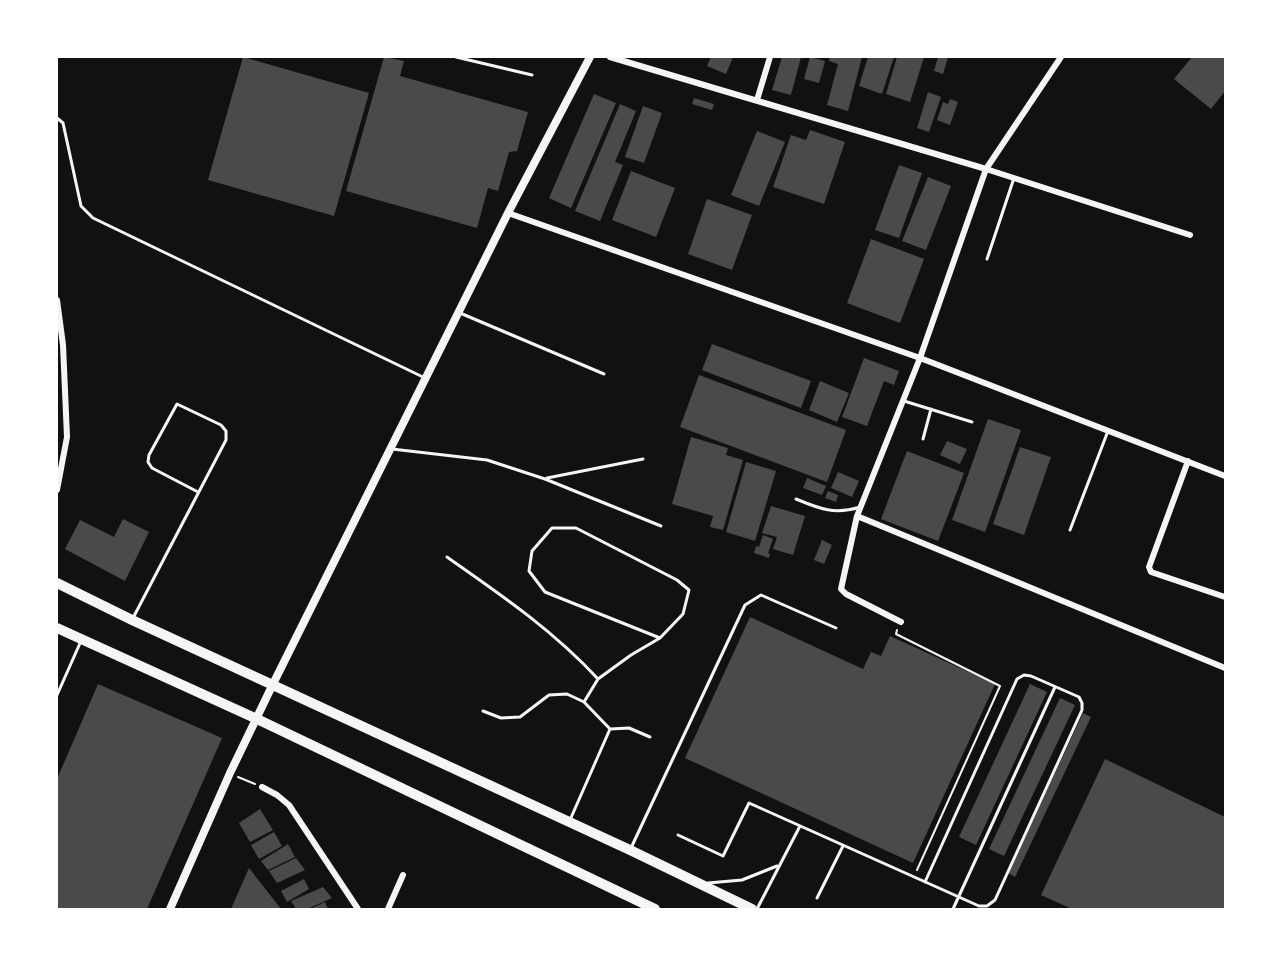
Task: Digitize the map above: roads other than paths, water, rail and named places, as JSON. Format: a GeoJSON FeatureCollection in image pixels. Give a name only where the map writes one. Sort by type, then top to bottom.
{"type":"FeatureCollection","features":[{"type":"Feature","properties":{"kind":"main road"},"geometry":{"type":"LineString","coordinates":[[57,583],[752,909]]}},
{"type":"Feature","properties":{"kind":"main road"},"geometry":{"type":"LineString","coordinates":[[57,628],[256,719],[655,909]]}},
{"type":"Feature","properties":{"kind":"street"},"geometry":{"type":"LineString","coordinates":[[170,909],[230,773],[273,684],[508,213],[590,57]]}},
{"type":"Feature","properties":{"kind":"street"},"geometry":{"type":"LineString","coordinates":[[610,57],[986,169],[1191,235]]}},
{"type":"Feature","properties":{"kind":"street"},"geometry":{"type":"LineString","coordinates":[[757,100],[770,57]]}},
{"type":"Feature","properties":{"kind":"street"},"geometry":{"type":"LineString","coordinates":[[901,622],[846,594],[841,589],[857,516],[920,358],[986,169],[1061,57]]}},
{"type":"Feature","properties":{"kind":"street"},"geometry":{"type":"LineString","coordinates":[[508,213],[920,358],[1225,476]]}},
{"type":"Feature","properties":{"kind":"street"},"geometry":{"type":"LineString","coordinates":[[57,300],[63,345],[67,437],[57,490]]}},
{"type":"Feature","properties":{"kind":"street"},"geometry":{"type":"LineString","coordinates":[[1188,461],[1149,567],[1150,572],[1225,597]]}},
{"type":"Feature","properties":{"kind":"street"},"geometry":{"type":"LineString","coordinates":[[857,516],[1225,668]]}},
{"type":"Feature","properties":{"kind":"street"},"geometry":{"type":"LineString","coordinates":[[261,787],[277,795],[289,805],[358,909]]}},
{"type":"Feature","properties":{"kind":"street"},"geometry":{"type":"LineString","coordinates":[[388,909],[403,875]]}},
{"type":"Feature","properties":{"kind":"lane"},"geometry":{"type":"LineString","coordinates":[[456,57],[532,75]]}},
{"type":"Feature","properties":{"kind":"lane"},"geometry":{"type":"LineString","coordinates":[[57,118],[63,123],[81,206],[93,218],[426,378]]}},
{"type":"Feature","properties":{"kind":"lane"},"geometry":{"type":"LineString","coordinates":[[987,259],[1014,178]]}},
{"type":"Feature","properties":{"kind":"lane"},"geometry":{"type":"LineString","coordinates":[[459,312],[604,374]]}},
{"type":"Feature","properties":{"kind":"lane"},"geometry":{"type":"LineString","coordinates":[[904,401],[972,422]]}},
{"type":"Feature","properties":{"kind":"lane"},"geometry":{"type":"LineString","coordinates":[[132,620],[226,440],[226,432],[221,425],[177,404],[149,454],[148,462],[155,470],[198,492]]}},
{"type":"Feature","properties":{"kind":"lane"},"geometry":{"type":"LineString","coordinates":[[922,439],[931,409]]}},
{"type":"Feature","properties":{"kind":"lane"},"geometry":{"type":"LineString","coordinates":[[1070,530],[1108,430]]}},
{"type":"Feature","properties":{"kind":"lane"},"geometry":{"type":"LineString","coordinates":[[390,449],[487,460],[545,479],[661,525]]}},
{"type":"Feature","properties":{"kind":"lane"},"geometry":{"type":"LineString","coordinates":[[545,479],[643,459]]}},
{"type":"Feature","properties":{"kind":"lane"},"geometry":{"type":"LineString","coordinates":[[796,500],[821,510],[844,512],[861,507]]}},
{"type":"Feature","properties":{"kind":"lane"},"geometry":{"type":"LineString","coordinates":[[584,702],[598,679],[631,655],[660,638],[683,615],[689,590],[677,580],[576,528],[552,528],[532,551],[529,571],[545,592],[660,638]]}},
{"type":"Feature","properties":{"kind":"lane"},"geometry":{"type":"LineString","coordinates":[[447,557],[522,610],[583,662],[598,679]]}},
{"type":"Feature","properties":{"kind":"lane"},"geometry":{"type":"LineString","coordinates":[[630,850],[745,605],[761,595],[836,628]]}},
{"type":"Feature","properties":{"kind":"lane"},"geometry":{"type":"LineString","coordinates":[[57,695],[82,639]]}},
{"type":"Feature","properties":{"kind":"lane"},"geometry":{"type":"LineString","coordinates":[[678,835],[723,856],[749,803],[925,882],[979,906],[987,906],[995,900],[1082,711],[1079,697],[1028,675],[1017,679],[925,882]]}},
{"type":"Feature","properties":{"kind":"lane"},"geometry":{"type":"LineString","coordinates":[[953,909],[1055,687]]}},
{"type":"Feature","properties":{"kind":"lane"},"geometry":{"type":"LineString","coordinates":[[483,711],[501,718],[520,717],[549,695],[567,694],[584,702],[610,729],[629,728],[650,737]]}},
{"type":"Feature","properties":{"kind":"lane"},"geometry":{"type":"LineString","coordinates":[[569,822],[610,729]]}},
{"type":"Feature","properties":{"kind":"lane"},"geometry":{"type":"LineString","coordinates":[[757,909],[800,826]]}},
{"type":"Feature","properties":{"kind":"lane"},"geometry":{"type":"LineString","coordinates":[[817,898],[843,845]]}},
{"type":"Feature","properties":{"kind":"lane"},"geometry":{"type":"LineString","coordinates":[[702,884],[742,880],[778,865]]}}]}
